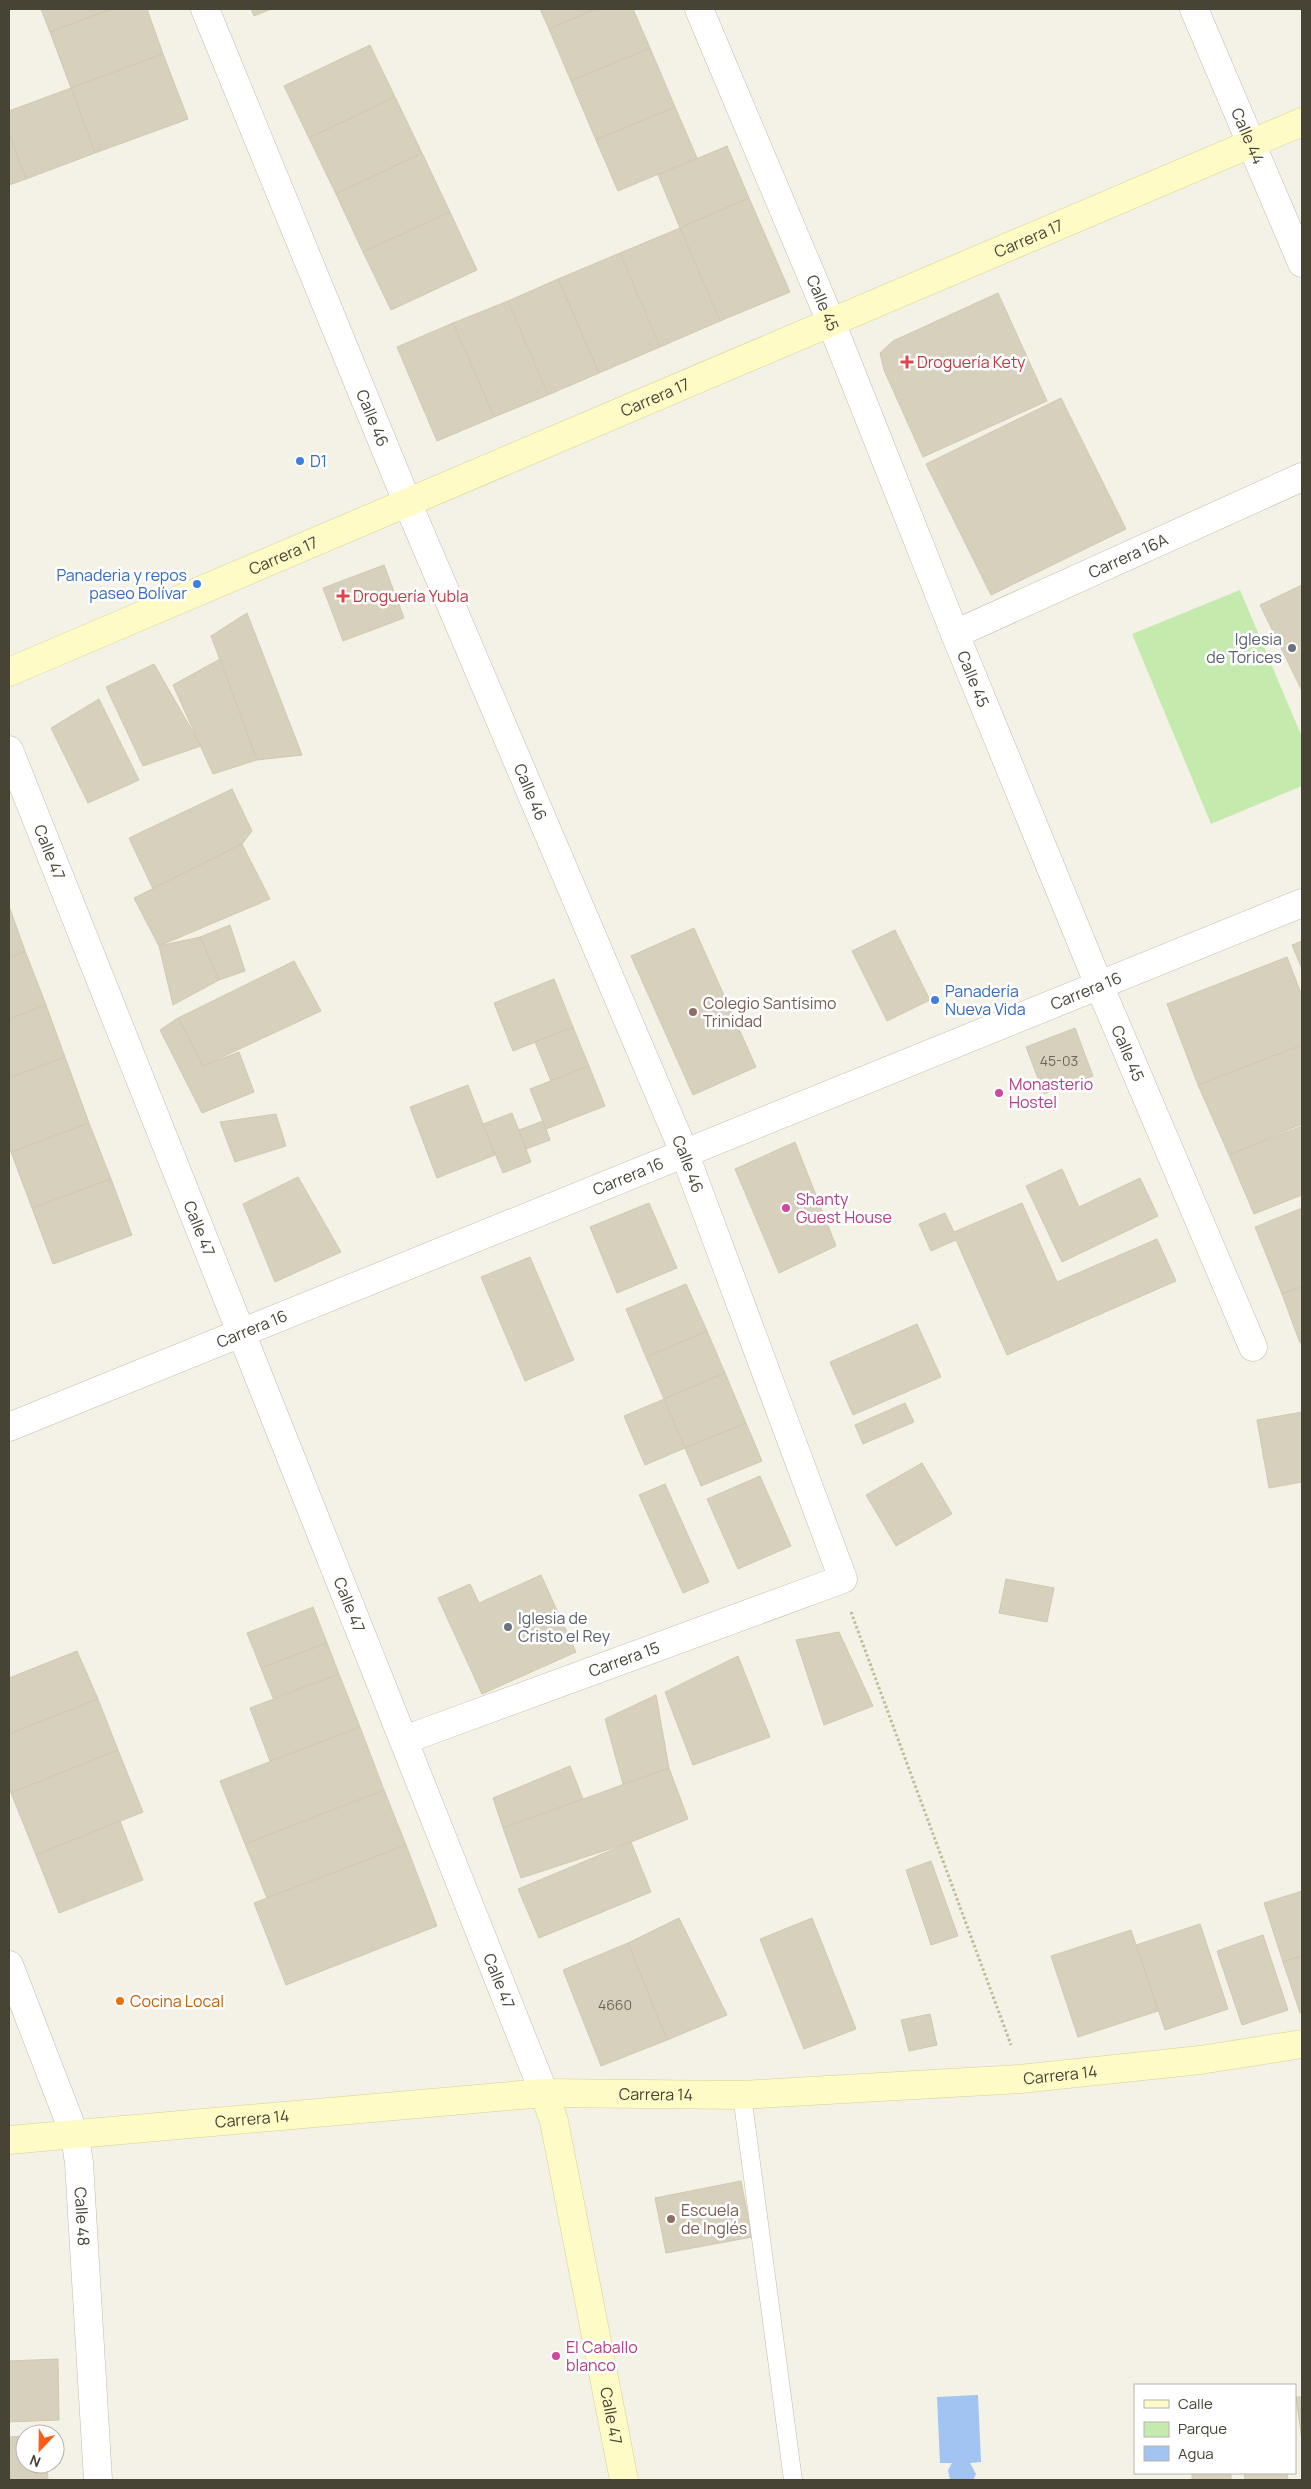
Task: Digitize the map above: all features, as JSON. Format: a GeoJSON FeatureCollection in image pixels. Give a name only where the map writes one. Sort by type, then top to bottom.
{"type":"FeatureCollection","features":[{"type":"Feature","properties":{"kind":"main road","name":"Carrera 17"},"geometry":{"type":"LineString","coordinates":[[9,672],[408,504],[1302,122]]}},
{"type":"Feature","properties":{"kind":"main road","name":"Carrera 14"},"geometry":{"type":"LineString","coordinates":[[9,2140],[75,2136],[544,2093],[742,2094],[1020,2079],[1200,2060],[1302,2044]]}},
{"type":"Feature","properties":{"kind":"main road","name":"Calle 47"},"geometry":{"type":"LineString","coordinates":[[544,2093],[554,2122],[624,2480]]}},
{"type":"Feature","properties":{"kind":"street","name":"Calle 46"},"geometry":{"type":"LineString","coordinates":[[205,9],[408,504],[684,1152],[843,1579]]}},
{"type":"Feature","properties":{"kind":"street","name":"Calle 45"},"geometry":{"type":"LineString","coordinates":[[699,9],[831,322],[955,634],[1099,985],[1253,1347]]}},
{"type":"Feature","properties":{"kind":"street","name":"Calle 44"},"geometry":{"type":"LineString","coordinates":[[1194,9],[1253,143],[1302,263]]}},
{"type":"Feature","properties":{"kind":"street","name":"Carrera 16A"},"geometry":{"type":"LineString","coordinates":[[955,634],[1302,477]]}},
{"type":"Feature","properties":{"kind":"street","name":"Calle 47"},"geometry":{"type":"LineString","coordinates":[[9,750],[544,2093]]}},
{"type":"Feature","properties":{"kind":"street","name":"Carrera 16"},"geometry":{"type":"LineString","coordinates":[[9,1426],[1302,903]]}},
{"type":"Feature","properties":{"kind":"street","name":"Carrera 15"},"geometry":{"type":"LineString","coordinates":[[404,1740],[843,1579]]}},
{"type":"Feature","properties":{"kind":"street","name":"Calle 48"},"geometry":{"type":"LineString","coordinates":[[9,1965],[75,2136],[79,2164],[98,2480]]}},
{"type":"Feature","properties":{"kind":"lane"},"geometry":{"type":"LineString","coordinates":[[742,2094],[793,2480]]}},
{"type":"Feature","properties":{"kind":"path"},"geometry":{"type":"LineString","coordinates":[[843,1579],[849,1608],[1015,2054]]}},
{"type":"Feature","properties":{"kind":"green space"},"geometry":{"type":"Polygon","coordinates":[[[1240,590],[1302,737],[1302,786],[1211,824],[1132,634],[1240,590]]]}},
{"type":"Feature","properties":{"kind":"water"},"geometry":{"type":"Polygon","coordinates":[[[978,2395],[981,2462],[970,2463],[976,2474],[973,2480],[950,2480],[948,2470],[952,2463],[940,2463],[937,2397],[978,2395]]]}},
{"type":"Feature","properties":{"kind":"building"},"geometry":{"type":"Polygon","coordinates":[[[41,9],[112,9],[50,32],[41,9]]]}},
{"type":"Feature","properties":{"kind":"building"},"geometry":{"type":"Polygon","coordinates":[[[112,9],[147,9],[163,54],[71,88],[50,32],[112,9]]]}},
{"type":"Feature","properties":{"kind":"building"},"geometry":{"type":"Polygon","coordinates":[[[251,9],[271,9],[254,16],[251,9]]]}},
{"type":"Feature","properties":{"kind":"building"},"geometry":{"type":"Polygon","coordinates":[[[540,9],[596,9],[549,29],[540,9]]]}},
{"type":"Feature","properties":{"kind":"building"},"geometry":{"type":"Polygon","coordinates":[[[596,9],[633,9],[650,48],[571,81],[549,29],[596,9]]]}},
{"type":"Feature","properties":{"kind":"building"},"geometry":{"type":"Polygon","coordinates":[[[370,45],[395,97],[309,138],[284,86],[370,45]]]}},
{"type":"Feature","properties":{"kind":"building"},"geometry":{"type":"Polygon","coordinates":[[[650,48],[675,107],[596,140],[571,81],[650,48]]]}},
{"type":"Feature","properties":{"kind":"building"},"geometry":{"type":"Polygon","coordinates":[[[163,54],[188,119],[95,153],[71,88],[163,54]]]}},
{"type":"Feature","properties":{"kind":"building"},"geometry":{"type":"Polygon","coordinates":[[[71,88],[95,153],[26,179],[9,134],[9,111],[71,88]]]}},
{"type":"Feature","properties":{"kind":"building"},"geometry":{"type":"Polygon","coordinates":[[[395,97],[422,153],[336,194],[309,138],[395,97]]]}},
{"type":"Feature","properties":{"kind":"building"},"geometry":{"type":"Polygon","coordinates":[[[675,107],[697,158],[618,191],[596,140],[675,107]]]}},
{"type":"Feature","properties":{"kind":"building"},"geometry":{"type":"Polygon","coordinates":[[[9,134],[26,179],[9,185],[9,134]]]}},
{"type":"Feature","properties":{"kind":"building"},"geometry":{"type":"Polygon","coordinates":[[[727,146],[749,198],[680,228],[658,175],[727,146]]]}},
{"type":"Feature","properties":{"kind":"building"},"geometry":{"type":"Polygon","coordinates":[[[422,153],[450,212],[363,252],[336,194],[422,153]]]}},
{"type":"Feature","properties":{"kind":"building"},"geometry":{"type":"Polygon","coordinates":[[[749,198],[790,292],[720,321],[680,228],[749,198]]]}},
{"type":"Feature","properties":{"kind":"building"},"geometry":{"type":"Polygon","coordinates":[[[450,212],[477,270],[391,310],[363,252],[450,212]]]}},
{"type":"Feature","properties":{"kind":"building"},"geometry":{"type":"Polygon","coordinates":[[[680,228],[720,321],[660,347],[620,253],[680,228]]]}},
{"type":"Feature","properties":{"kind":"building"},"geometry":{"type":"Polygon","coordinates":[[[620,253],[660,347],[599,373],[558,279],[620,253]]]}},
{"type":"Feature","properties":{"kind":"building"},"geometry":{"type":"Polygon","coordinates":[[[558,279],[599,373],[548,395],[508,301],[558,279]]]}},
{"type":"Feature","properties":{"kind":"building"},"geometry":{"type":"Polygon","coordinates":[[[998,293],[1047,401],[923,457],[884,370],[880,353],[893,341],[998,293]]]}},
{"type":"Feature","properties":{"kind":"building"},"geometry":{"type":"Polygon","coordinates":[[[508,301],[548,395],[494,417],[453,323],[508,301]]]}},
{"type":"Feature","properties":{"kind":"building"},"geometry":{"type":"Polygon","coordinates":[[[453,323],[494,417],[437,441],[397,347],[453,323]]]}},
{"type":"Feature","properties":{"kind":"building"},"geometry":{"type":"Polygon","coordinates":[[[1061,398],[1126,529],[991,595],[926,464],[1061,398]]]}},
{"type":"Feature","properties":{"kind":"building"},"geometry":{"type":"Polygon","coordinates":[[[384,565],[404,618],[343,641],[323,588],[384,565]]]}},
{"type":"Feature","properties":{"kind":"building","name":"Iglesia de Torices"},"geometry":{"type":"Polygon","coordinates":[[[1302,585],[1302,691],[1260,605],[1302,585]]]}},
{"type":"Feature","properties":{"kind":"building"},"geometry":{"type":"Polygon","coordinates":[[[247,613],[302,755],[257,760],[211,636],[247,613]]]}},
{"type":"Feature","properties":{"kind":"building"},"geometry":{"type":"Polygon","coordinates":[[[220,659],[257,760],[213,774],[173,685],[220,659]]]}},
{"type":"Feature","properties":{"kind":"building"},"geometry":{"type":"Polygon","coordinates":[[[154,664],[201,746],[143,766],[106,687],[154,664]]]}},
{"type":"Feature","properties":{"kind":"building"},"geometry":{"type":"Polygon","coordinates":[[[99,699],[139,780],[88,803],[51,728],[99,699]]]}},
{"type":"Feature","properties":{"kind":"building"},"geometry":{"type":"Polygon","coordinates":[[[232,789],[252,831],[242,844],[153,889],[129,838],[232,789]]]}},
{"type":"Feature","properties":{"kind":"building"},"geometry":{"type":"Polygon","coordinates":[[[242,844],[270,899],[159,946],[134,898],[242,844]]]}},
{"type":"Feature","properties":{"kind":"building"},"geometry":{"type":"Polygon","coordinates":[[[9,906],[25,951],[9,958],[9,906]]]}},
{"type":"Feature","properties":{"kind":"building"},"geometry":{"type":"Polygon","coordinates":[[[230,925],[245,971],[219,980],[200,937],[230,925]]]}},
{"type":"Feature","properties":{"kind":"building","name":"Colegio Santísimo Trinidad"},"geometry":{"type":"Polygon","coordinates":[[[694,928],[756,1067],[693,1095],[631,956],[694,928]]]}},
{"type":"Feature","properties":{"kind":"building"},"geometry":{"type":"Polygon","coordinates":[[[895,930],[930,1000],[887,1021],[852,951],[895,930]]]}},
{"type":"Feature","properties":{"kind":"building"},"geometry":{"type":"Polygon","coordinates":[[[200,937],[219,980],[173,1005],[159,946],[200,937]]]}},
{"type":"Feature","properties":{"kind":"building"},"geometry":{"type":"Polygon","coordinates":[[[1302,941],[1302,969],[1292,945],[1302,941]]]}},
{"type":"Feature","properties":{"kind":"building"},"geometry":{"type":"Polygon","coordinates":[[[25,951],[46,1005],[9,1019],[9,958],[25,951]]]}},
{"type":"Feature","properties":{"kind":"building"},"geometry":{"type":"Polygon","coordinates":[[[1287,957],[1302,996],[1302,1045],[1198,1085],[1167,1004],[1287,957]]]}},
{"type":"Feature","properties":{"kind":"building"},"geometry":{"type":"Polygon","coordinates":[[[294,961],[321,1011],[203,1066],[178,1018],[294,961]]]}},
{"type":"Feature","properties":{"kind":"building"},"geometry":{"type":"Polygon","coordinates":[[[554,979],[573,1027],[513,1051],[494,1003],[554,979]]]}},
{"type":"Feature","properties":{"kind":"building"},"geometry":{"type":"Polygon","coordinates":[[[46,1005],[65,1057],[9,1078],[9,1019],[46,1005]]]}},
{"type":"Feature","properties":{"kind":"building"},"geometry":{"type":"Polygon","coordinates":[[[178,1018],[203,1066],[239,1052],[254,1092],[202,1113],[160,1030],[178,1018]]]}},
{"type":"Feature","properties":{"kind":"building"},"geometry":{"type":"Polygon","coordinates":[[[573,1027],[589,1066],[551,1081],[535,1042],[573,1027]]]}},
{"type":"Feature","properties":{"kind":"building"},"geometry":{"type":"Polygon","coordinates":[[[1075,1028],[1093,1076],[1044,1094],[1026,1047],[1075,1028]]]}},
{"type":"Feature","properties":{"kind":"building"},"geometry":{"type":"Polygon","coordinates":[[[1302,1045],[1302,1124],[1229,1155],[1198,1085],[1302,1045]]]}},
{"type":"Feature","properties":{"kind":"building"},"geometry":{"type":"Polygon","coordinates":[[[65,1057],[89,1123],[11,1152],[9,1146],[9,1078],[65,1057]]]}},
{"type":"Feature","properties":{"kind":"building"},"geometry":{"type":"Polygon","coordinates":[[[589,1066],[605,1106],[546,1129],[530,1089],[589,1066]]]}},
{"type":"Feature","properties":{"kind":"building"},"geometry":{"type":"Polygon","coordinates":[[[468,1085],[495,1155],[437,1178],[410,1107],[468,1085]]]}},
{"type":"Feature","properties":{"kind":"building"},"geometry":{"type":"Polygon","coordinates":[[[512,1113],[531,1162],[503,1173],[483,1124],[512,1113]]]}},
{"type":"Feature","properties":{"kind":"building"},"geometry":{"type":"Polygon","coordinates":[[[276,1114],[286,1146],[235,1162],[220,1122],[276,1114]]]}},
{"type":"Feature","properties":{"kind":"building"},"geometry":{"type":"Polygon","coordinates":[[[543,1121],[550,1140],[526,1149],[519,1130],[543,1121]]]}},
{"type":"Feature","properties":{"kind":"building"},"geometry":{"type":"Polygon","coordinates":[[[89,1123],[111,1179],[32,1208],[11,1152],[89,1123]]]}},
{"type":"Feature","properties":{"kind":"building"},"geometry":{"type":"Polygon","coordinates":[[[1302,1126],[1302,1195],[1254,1214],[1229,1155],[1302,1126]]]}},
{"type":"Feature","properties":{"kind":"building","name":"Shanty Guest House"},"geometry":{"type":"Polygon","coordinates":[[[795,1142],[836,1246],[779,1273],[735,1169],[795,1142]]]}},
{"type":"Feature","properties":{"kind":"building"},"geometry":{"type":"Polygon","coordinates":[[[1062,1169],[1079,1207],[1140,1178],[1158,1216],[1062,1262],[1026,1186],[1062,1169]]]}},
{"type":"Feature","properties":{"kind":"building"},"geometry":{"type":"Polygon","coordinates":[[[298,1177],[341,1252],[275,1282],[243,1204],[298,1177]]]}},
{"type":"Feature","properties":{"kind":"building"},"geometry":{"type":"Polygon","coordinates":[[[111,1179],[132,1235],[53,1264],[32,1208],[111,1179]]]}},
{"type":"Feature","properties":{"kind":"building"},"geometry":{"type":"Polygon","coordinates":[[[649,1203],[677,1268],[617,1293],[590,1227],[649,1203]]]}},
{"type":"Feature","properties":{"kind":"building"},"geometry":{"type":"Polygon","coordinates":[[[1022,1203],[1057,1282],[1157,1239],[1176,1281],[1007,1355],[956,1240],[931,1251],[919,1224],[945,1213],[954,1232],[1022,1203]]]}},
{"type":"Feature","properties":{"kind":"building"},"geometry":{"type":"Polygon","coordinates":[[[1302,1208],[1302,1286],[1282,1294],[1255,1227],[1302,1208]]]}},
{"type":"Feature","properties":{"kind":"building"},"geometry":{"type":"Polygon","coordinates":[[[530,1257],[574,1360],[525,1381],[481,1277],[530,1257]]]}},
{"type":"Feature","properties":{"kind":"building"},"geometry":{"type":"Polygon","coordinates":[[[686,1284],[707,1331],[646,1357],[626,1309],[686,1284]]]}},
{"type":"Feature","properties":{"kind":"building"},"geometry":{"type":"Polygon","coordinates":[[[1302,1287],[1302,1342],[1300,1343],[1282,1294],[1302,1287]]]}},
{"type":"Feature","properties":{"kind":"building"},"geometry":{"type":"Polygon","coordinates":[[[917,1324],[941,1377],[853,1415],[830,1362],[917,1324]]]}},
{"type":"Feature","properties":{"kind":"building"},"geometry":{"type":"Polygon","coordinates":[[[707,1331],[725,1373],[664,1399],[646,1357],[707,1331]]]}},
{"type":"Feature","properties":{"kind":"building"},"geometry":{"type":"Polygon","coordinates":[[[725,1373],[746,1423],[685,1448],[664,1399],[725,1373]]]}},
{"type":"Feature","properties":{"kind":"building"},"geometry":{"type":"Polygon","coordinates":[[[664,1399],[685,1448],[645,1465],[624,1416],[664,1399]]]}},
{"type":"Feature","properties":{"kind":"building"},"geometry":{"type":"Polygon","coordinates":[[[905,1403],[914,1422],[863,1444],[855,1425],[905,1403]]]}},
{"type":"Feature","properties":{"kind":"building"},"geometry":{"type":"Polygon","coordinates":[[[1302,1412],[1302,1482],[1269,1488],[1257,1420],[1302,1412]]]}},
{"type":"Feature","properties":{"kind":"building"},"geometry":{"type":"Polygon","coordinates":[[[746,1423],[762,1461],[701,1486],[685,1448],[746,1423]]]}},
{"type":"Feature","properties":{"kind":"building"},"geometry":{"type":"Polygon","coordinates":[[[922,1463],[952,1514],[896,1546],[866,1495],[922,1463]]]}},
{"type":"Feature","properties":{"kind":"building"},"geometry":{"type":"Polygon","coordinates":[[[760,1476],[791,1546],[738,1569],[707,1499],[760,1476]]]}},
{"type":"Feature","properties":{"kind":"building"},"geometry":{"type":"Polygon","coordinates":[[[665,1484],[709,1582],[683,1593],[639,1495],[665,1484]]]}},
{"type":"Feature","properties":{"kind":"building","name":"Iglesia de Cristo el Rey"},"geometry":{"type":"Polygon","coordinates":[[[541,1575],[576,1652],[482,1694],[438,1598],[470,1584],[479,1603],[541,1575]]]}},
{"type":"Feature","properties":{"kind":"building"},"geometry":{"type":"Polygon","coordinates":[[[1006,1579],[1054,1588],[1047,1622],[999,1613],[1006,1579]]]}},
{"type":"Feature","properties":{"kind":"building"},"geometry":{"type":"Polygon","coordinates":[[[313,1607],[327,1643],[261,1668],[247,1633],[313,1607]]]}},
{"type":"Feature","properties":{"kind":"building"},"geometry":{"type":"Polygon","coordinates":[[[839,1632],[873,1706],[824,1725],[796,1640],[839,1632]]]}},
{"type":"Feature","properties":{"kind":"building"},"geometry":{"type":"Polygon","coordinates":[[[327,1643],[339,1674],[273,1698],[261,1668],[327,1643]]]}},
{"type":"Feature","properties":{"kind":"building"},"geometry":{"type":"Polygon","coordinates":[[[77,1651],[98,1699],[9,1734],[9,1678],[77,1651]]]}},
{"type":"Feature","properties":{"kind":"building"},"geometry":{"type":"Polygon","coordinates":[[[738,1656],[770,1737],[693,1765],[665,1692],[738,1656]]]}},
{"type":"Feature","properties":{"kind":"building"},"geometry":{"type":"Polygon","coordinates":[[[339,1674],[360,1727],[270,1761],[250,1708],[339,1674]]]}},
{"type":"Feature","properties":{"kind":"building"},"geometry":{"type":"Polygon","coordinates":[[[656,1695],[669,1768],[623,1784],[605,1719],[656,1695]]]}},
{"type":"Feature","properties":{"kind":"building"},"geometry":{"type":"Polygon","coordinates":[[[98,1699],[118,1750],[11,1793],[9,1787],[9,1734],[98,1699]]]}},
{"type":"Feature","properties":{"kind":"building"},"geometry":{"type":"Polygon","coordinates":[[[360,1727],[384,1790],[245,1844],[220,1781],[360,1727]]]}},
{"type":"Feature","properties":{"kind":"building"},"geometry":{"type":"Polygon","coordinates":[[[118,1750],[143,1812],[36,1855],[11,1793],[118,1750]]]}},
{"type":"Feature","properties":{"kind":"building"},"geometry":{"type":"Polygon","coordinates":[[[570,1766],[583,1799],[503,1828],[493,1798],[570,1766]]]}},
{"type":"Feature","properties":{"kind":"building"},"geometry":{"type":"Polygon","coordinates":[[[669,1768],[688,1819],[631,1842],[521,1878],[503,1828],[669,1768]]]}},
{"type":"Feature","properties":{"kind":"building"},"geometry":{"type":"Polygon","coordinates":[[[384,1790],[406,1845],[267,1898],[245,1844],[384,1790]]]}},
{"type":"Feature","properties":{"kind":"building"},"geometry":{"type":"Polygon","coordinates":[[[120,1821],[143,1880],[59,1913],[36,1855],[120,1821]]]}},
{"type":"Feature","properties":{"kind":"building"},"geometry":{"type":"Polygon","coordinates":[[[631,1842],[651,1892],[539,1938],[518,1889],[631,1842]]]}},
{"type":"Feature","properties":{"kind":"building"},"geometry":{"type":"Polygon","coordinates":[[[406,1845],[437,1926],[286,1985],[254,1903],[406,1845]]]}},
{"type":"Feature","properties":{"kind":"building"},"geometry":{"type":"Polygon","coordinates":[[[931,1861],[958,1936],[931,1945],[906,1870],[931,1861]]]}},
{"type":"Feature","properties":{"kind":"building"},"geometry":{"type":"Polygon","coordinates":[[[1302,1891],[1302,1956],[1283,1962],[1264,1903],[1302,1891]]]}},
{"type":"Feature","properties":{"kind":"building"},"geometry":{"type":"Polygon","coordinates":[[[679,1918],[727,2015],[667,2040],[628,1943],[679,1918]]]}},
{"type":"Feature","properties":{"kind":"building"},"geometry":{"type":"Polygon","coordinates":[[[812,1918],[856,2029],[804,2049],[760,1939],[812,1918]]]}},
{"type":"Feature","properties":{"kind":"building"},"geometry":{"type":"Polygon","coordinates":[[[1200,1924],[1228,2009],[1165,2030],[1136,1945],[1200,1924]]]}},
{"type":"Feature","properties":{"kind":"building"},"geometry":{"type":"Polygon","coordinates":[[[1131,1930],[1158,2011],[1078,2037],[1051,1956],[1131,1930]]]}},
{"type":"Feature","properties":{"kind":"building"},"geometry":{"type":"Polygon","coordinates":[[[1263,1935],[1288,2010],[1242,2025],[1217,1951],[1263,1935]]]}},
{"type":"Feature","properties":{"kind":"building"},"geometry":{"type":"Polygon","coordinates":[[[628,1943],[667,2040],[601,2066],[563,1970],[628,1943]]]}},
{"type":"Feature","properties":{"kind":"building"},"geometry":{"type":"Polygon","coordinates":[[[1302,1956],[1302,2012],[1300,2013],[1283,1962],[1302,1956]]]}},
{"type":"Feature","properties":{"kind":"building"},"geometry":{"type":"Polygon","coordinates":[[[930,2014],[937,2045],[909,2051],[901,2020],[930,2014]]]}},
{"type":"Feature","properties":{"kind":"building"},"geometry":{"type":"Polygon","coordinates":[[[741,2181],[752,2237],[666,2253],[655,2198],[741,2181]]]}},
{"type":"Feature","properties":{"kind":"building"},"geometry":{"type":"Polygon","coordinates":[[[58,2359],[59,2420],[9,2422],[9,2361],[58,2359]]]}},
{"type":"Feature","properties":{"kind":"building"},"geometry":{"type":"Polygon","coordinates":[[[1296,2397],[1302,2397],[1302,2441],[1296,2397]]]}},
{"type":"Feature","properties":{"kind":"building"},"geometry":{"type":"Polygon","coordinates":[[[9,2437],[15,2437],[15,2474],[48,2474],[48,2480],[9,2480],[9,2437]]]}},
{"type":"Feature","properties":{"kind":"building"},"geometry":{"type":"Polygon","coordinates":[[[1192,2474],[1231,2474],[1231,2480],[1192,2480],[1192,2474]]]}},
{"type":"Feature","properties":{"kind":"building"},"geometry":{"type":"Polygon","coordinates":[[[1244,2474],[1287,2474],[1288,2480],[1245,2480],[1244,2474]]]}},
{"type":"Feature","properties":{"kind":"place","name":"Droguería Kety"},"geometry":{"type":"Point","coordinates":[907,362]}},
{"type":"Feature","properties":{"kind":"place","name":"D1"},"geometry":{"type":"Point","coordinates":[300,461]}},
{"type":"Feature","properties":{"kind":"place","name":"Panaderia y repos paseo Bolívar"},"geometry":{"type":"Point","coordinates":[197,584]}},
{"type":"Feature","properties":{"kind":"place","name":"Droguería Yubla"},"geometry":{"type":"Point","coordinates":[343,596]}},
{"type":"Feature","properties":{"kind":"place","name":"Iglesia de Torices"},"geometry":{"type":"Point","coordinates":[1292,648]}},
{"type":"Feature","properties":{"kind":"place","name":"Panadería Nueva Vida"},"geometry":{"type":"Point","coordinates":[935,1000]}},
{"type":"Feature","properties":{"kind":"place","name":"Colegio Santísimo Trinidad"},"geometry":{"type":"Point","coordinates":[693,1012]}},
{"type":"Feature","properties":{"kind":"place","name":"Monasterio Hostel"},"geometry":{"type":"Point","coordinates":[999,1093]}},
{"type":"Feature","properties":{"kind":"place","name":"Shanty Guest House"},"geometry":{"type":"Point","coordinates":[786,1208]}},
{"type":"Feature","properties":{"kind":"place","name":"Iglesia de Cristo el Rey"},"geometry":{"type":"Point","coordinates":[508,1627]}},
{"type":"Feature","properties":{"kind":"place","name":"Cocina Local"},"geometry":{"type":"Point","coordinates":[120,2001]}},
{"type":"Feature","properties":{"kind":"place","name":"Escuela de Inglés"},"geometry":{"type":"Point","coordinates":[671,2219]}},
{"type":"Feature","properties":{"kind":"place","name":"El Caballo blanco"},"geometry":{"type":"Point","coordinates":[556,2356]}}]}
